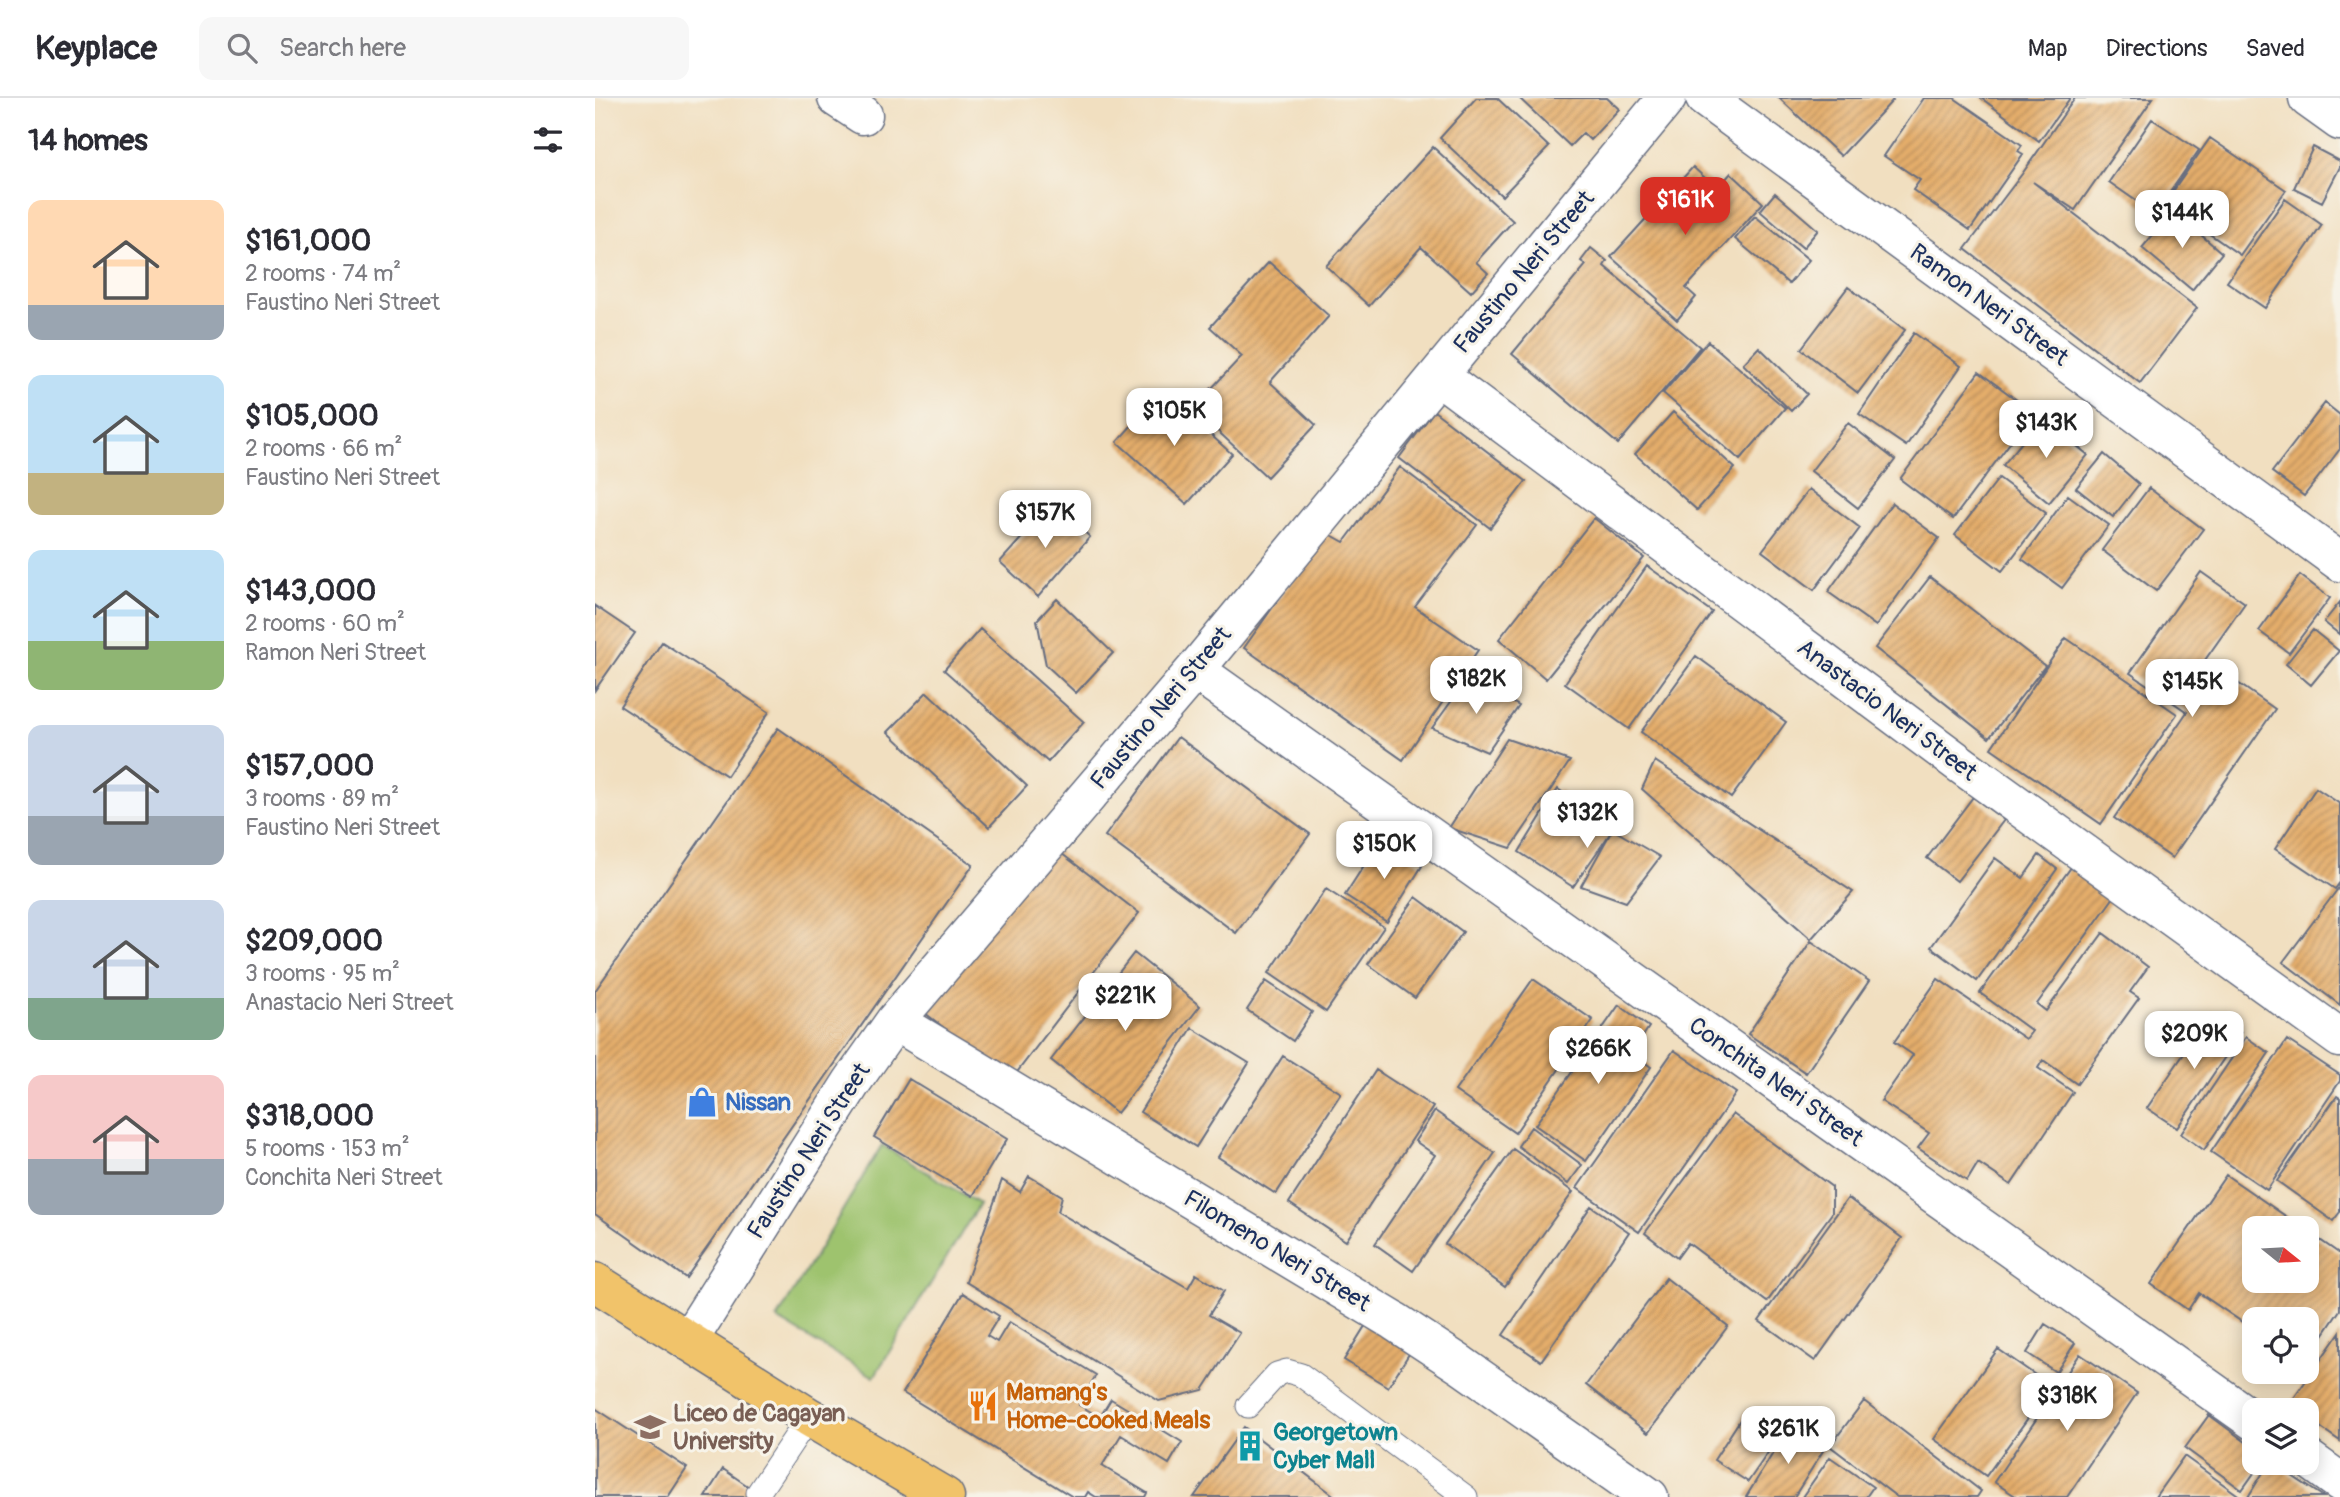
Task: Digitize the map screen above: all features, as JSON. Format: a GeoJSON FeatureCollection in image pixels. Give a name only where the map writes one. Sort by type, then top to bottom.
{"type":"FeatureCollection","features":[{"type":"Feature","properties":{"kind":"main road"},"geometry":{"type":"LineString","coordinates":[[595,1282],[809,1417],[946,1497]]}},
{"type":"Feature","properties":{"kind":"street","name":"Faustino Neri Street"},"geometry":{"type":"LineString","coordinates":[[688,1341],[852,1082],[895,1021],[1195,670],[1668,98]]}},
{"type":"Feature","properties":{"kind":"street","name":"Ramon Neri Street"},"geometry":{"type":"LineString","coordinates":[[1705,98],[2340,562]]}},
{"type":"Feature","properties":{"kind":"street"},"geometry":{"type":"LineString","coordinates":[[2308,98],[2340,121]]}},
{"type":"Feature","properties":{"kind":"street","name":"Anastacio Neri Street"},"geometry":{"type":"LineString","coordinates":[[1439,376],[1963,766],[2340,1038]]}},
{"type":"Feature","properties":{"kind":"street","name":"Conchita Neri Street"},"geometry":{"type":"LineString","coordinates":[[1195,670],[2242,1412]]}},
{"type":"Feature","properties":{"kind":"street","name":"Filomeno Neri Street"},"geometry":{"type":"LineString","coordinates":[[895,1021],[1405,1329],[1461,1365],[1649,1497]]}},
{"type":"Feature","properties":{"kind":"street"},"geometry":{"type":"LineString","coordinates":[[2319,1467],[2340,1482]]}},
{"type":"Feature","properties":{"kind":"lane"},"geometry":{"type":"LineString","coordinates":[[1248,1406],[1277,1374],[1287,1371],[1301,1375],[1466,1497]]}},
{"type":"Feature","properties":{"kind":"lane"},"geometry":{"type":"LineString","coordinates":[[758,1493],[809,1417]]}},
{"type":"Feature","properties":{"kind":"green space"},"geometry":{"type":"Polygon","coordinates":[[[882,1145],[979,1204],[874,1377],[777,1319],[882,1145]]]}},
{"type":"Feature","properties":{"kind":"building"},"geometry":{"type":"Polygon","coordinates":[[[1476,98],[1497,98],[1549,147],[1502,196],[1440,138],[1476,98]]]}},
{"type":"Feature","properties":{"kind":"building"},"geometry":{"type":"Polygon","coordinates":[[[1519,98],[1607,98],[1619,109],[1590,140],[1583,133],[1570,146],[1519,98]]]}},
{"type":"Feature","properties":{"kind":"building"},"geometry":{"type":"Polygon","coordinates":[[[1779,98],[1891,98],[1893,100],[1841,156],[1779,98]]]}},
{"type":"Feature","properties":{"kind":"building"},"geometry":{"type":"Polygon","coordinates":[[[1924,98],[1954,98],[2022,145],[2018,151],[2023,154],[1970,230],[1913,190],[1920,180],[1884,156],[1924,98]]]}},
{"type":"Feature","properties":{"kind":"building"},"geometry":{"type":"Polygon","coordinates":[[[1981,98],[2070,98],[2039,141],[1981,98]]]}},
{"type":"Feature","properties":{"kind":"building"},"geometry":{"type":"Polygon","coordinates":[[[2075,98],[2153,98],[2075,210],[2033,182],[2197,308],[2140,383],[1965,249],[2075,98]]]}},
{"type":"Feature","properties":{"kind":"building"},"geometry":{"type":"Polygon","coordinates":[[[2152,119],[2199,150],[2155,214],[2109,182],[2152,119]]]}},
{"type":"Feature","properties":{"kind":"building"},"geometry":{"type":"Polygon","coordinates":[[[2210,138],[2286,190],[2240,255],[2165,203],[2210,138]]]}},
{"type":"Feature","properties":{"kind":"building"},"geometry":{"type":"Polygon","coordinates":[[[1433,147],[1513,221],[1476,262],[1488,273],[1471,292],[1421,247],[1369,306],[1326,266],[1433,147]]]}},
{"type":"Feature","properties":{"kind":"building"},"geometry":{"type":"Polygon","coordinates":[[[2313,147],[2340,161],[2340,167],[2322,202],[2294,188],[2313,147]]]}},
{"type":"Feature","properties":{"kind":"building"},"geometry":{"type":"Polygon","coordinates":[[[1693,167],[1717,189],[1731,173],[1763,203],[1686,288],[1696,297],[1677,320],[1611,257],[1693,167]]]}},
{"type":"Feature","properties":{"kind":"building"},"geometry":{"type":"Polygon","coordinates":[[[1775,193],[1818,230],[1803,248],[1760,211],[1775,193]]]}},
{"type":"Feature","properties":{"kind":"building"},"geometry":{"type":"Polygon","coordinates":[[[2285,199],[2322,225],[2265,308],[2227,282],[2285,199]]]}},
{"type":"Feature","properties":{"kind":"building"},"geometry":{"type":"Polygon","coordinates":[[[2173,211],[2222,253],[2192,290],[2142,248],[2173,211]]]}},
{"type":"Feature","properties":{"kind":"building"},"geometry":{"type":"Polygon","coordinates":[[[1755,216],[1809,260],[1789,284],[1735,239],[1755,216]]]}},
{"type":"Feature","properties":{"kind":"building"},"geometry":{"type":"Polygon","coordinates":[[[1591,248],[1607,261],[1604,266],[1700,347],[1618,444],[1512,354],[1586,265],[1581,261],[1591,248]]]}},
{"type":"Feature","properties":{"kind":"building"},"geometry":{"type":"Polygon","coordinates":[[[1269,262],[1329,316],[1270,382],[1316,425],[1267,477],[1193,408],[1242,356],[1210,327],[1269,262]]]}},
{"type":"Feature","properties":{"kind":"building"},"geometry":{"type":"Polygon","coordinates":[[[1848,287],[1905,330],[1858,393],[1801,349],[1848,287]]]}},
{"type":"Feature","properties":{"kind":"building"},"geometry":{"type":"Polygon","coordinates":[[[1914,333],[1961,366],[1906,446],[1859,414],[1914,333]]]}},
{"type":"Feature","properties":{"kind":"building"},"geometry":{"type":"Polygon","coordinates":[[[1708,341],[1785,408],[1740,460],[1663,393],[1708,341]]]}},
{"type":"Feature","properties":{"kind":"building"},"geometry":{"type":"Polygon","coordinates":[[[1759,347],[1807,394],[1791,411],[1743,364],[1759,347]]]}},
{"type":"Feature","properties":{"kind":"building"},"geometry":{"type":"Polygon","coordinates":[[[1979,372],[2033,412],[1953,519],[1900,479],[1979,372]]]}},
{"type":"Feature","properties":{"kind":"building"},"geometry":{"type":"Polygon","coordinates":[[[1162,391],[1232,454],[1187,504],[1117,442],[1162,391]]]}},
{"type":"Feature","properties":{"kind":"building"},"geometry":{"type":"Polygon","coordinates":[[[2325,403],[2340,415],[2340,449],[2304,496],[2272,472],[2325,403]]]}},
{"type":"Feature","properties":{"kind":"building"},"geometry":{"type":"Polygon","coordinates":[[[1434,411],[1526,481],[1490,528],[1399,458],[1434,411]]]}},
{"type":"Feature","properties":{"kind":"building"},"geometry":{"type":"Polygon","coordinates":[[[1673,412],[1735,468],[1697,510],[1635,454],[1673,412]]]}},
{"type":"Feature","properties":{"kind":"building"},"geometry":{"type":"Polygon","coordinates":[[[2042,418],[2088,455],[2049,503],[2003,465],[2042,418]]]}},
{"type":"Feature","properties":{"kind":"building"},"geometry":{"type":"Polygon","coordinates":[[[1848,423],[1895,460],[1858,508],[1811,471],[1848,423]]]}},
{"type":"Feature","properties":{"kind":"building"},"geometry":{"type":"Polygon","coordinates":[[[2104,454],[2139,484],[2113,517],[2076,488],[2104,454]]]}},
{"type":"Feature","properties":{"kind":"building"},"geometry":{"type":"Polygon","coordinates":[[[1400,467],[1477,525],[1415,607],[1478,650],[1403,760],[1244,648],[1326,532],[1344,542],[1400,467]]]}},
{"type":"Feature","properties":{"kind":"building"},"geometry":{"type":"Polygon","coordinates":[[[1999,478],[2046,513],[2002,571],[1955,535],[1999,478]]]}},
{"type":"Feature","properties":{"kind":"building"},"geometry":{"type":"Polygon","coordinates":[[[2149,488],[2203,529],[2156,591],[2102,550],[2149,488]]]}},
{"type":"Feature","properties":{"kind":"building"},"geometry":{"type":"Polygon","coordinates":[[[1809,489],[1860,528],[1814,590],[1762,551],[1809,489]]]}},
{"type":"Feature","properties":{"kind":"building"},"geometry":{"type":"Polygon","coordinates":[[[2068,495],[2109,525],[2062,588],[2022,559],[2068,495]]]}},
{"type":"Feature","properties":{"kind":"building"},"geometry":{"type":"Polygon","coordinates":[[[1053,503],[1090,537],[1038,597],[1000,562],[1053,503]]]}},
{"type":"Feature","properties":{"kind":"building"},"geometry":{"type":"Polygon","coordinates":[[[1892,503],[1939,538],[1876,626],[1828,592],[1892,503]]]}},
{"type":"Feature","properties":{"kind":"building"},"geometry":{"type":"Polygon","coordinates":[[[1594,518],[1644,558],[1546,679],[1499,639],[1594,518]]]}},
{"type":"Feature","properties":{"kind":"building"},"geometry":{"type":"Polygon","coordinates":[[[1647,566],[1712,612],[1629,729],[1565,683],[1647,566]]]}},
{"type":"Feature","properties":{"kind":"building"},"geometry":{"type":"Polygon","coordinates":[[[2201,572],[2245,603],[2205,660],[2275,709],[2172,858],[2114,818],[2187,712],[2130,673],[2201,572]]]}},
{"type":"Feature","properties":{"kind":"building"},"geometry":{"type":"Polygon","coordinates":[[[2300,575],[2330,598],[2289,653],[2259,631],[2300,575]]]}},
{"type":"Feature","properties":{"kind":"building"},"geometry":{"type":"Polygon","coordinates":[[[1930,577],[2045,666],[1989,738],[1875,648],[1930,577]]]}},
{"type":"Feature","properties":{"kind":"building"},"geometry":{"type":"Polygon","coordinates":[[[1057,599],[1113,653],[1076,693],[1046,665],[1037,620],[1057,599]]]}},
{"type":"Feature","properties":{"kind":"building"},"geometry":{"type":"Polygon","coordinates":[[[2340,602],[2340,635],[2324,622],[2340,602]]]}},
{"type":"Feature","properties":{"kind":"building"},"geometry":{"type":"Polygon","coordinates":[[[595,606],[635,633],[595,690],[595,606]]]}},
{"type":"Feature","properties":{"kind":"building"},"geometry":{"type":"Polygon","coordinates":[[[980,629],[1084,722],[1048,762],[944,670],[980,629]]]}},
{"type":"Feature","properties":{"kind":"building"},"geometry":{"type":"Polygon","coordinates":[[[2313,630],[2339,651],[2311,685],[2286,664],[2313,630]]]}},
{"type":"Feature","properties":{"kind":"building"},"geometry":{"type":"Polygon","coordinates":[[[2066,638],[2177,714],[2101,824],[1991,748],[2066,638]]]}},
{"type":"Feature","properties":{"kind":"building"},"geometry":{"type":"Polygon","coordinates":[[[662,642],[769,712],[727,776],[620,706],[662,642]]]}},
{"type":"Feature","properties":{"kind":"building"},"geometry":{"type":"Polygon","coordinates":[[[1696,656],[1786,722],[1731,798],[1641,732],[1696,656]]]}},
{"type":"Feature","properties":{"kind":"building"},"geometry":{"type":"Polygon","coordinates":[[[1469,677],[1519,706],[1487,752],[1432,728],[1469,677]]]}},
{"type":"Feature","properties":{"kind":"building"},"geometry":{"type":"Polygon","coordinates":[[[927,692],[1027,786],[989,827],[888,732],[927,692]]]}},
{"type":"Feature","properties":{"kind":"building","name":"Nissan"},"geometry":{"type":"Polygon","coordinates":[[[778,728],[973,865],[686,1278],[595,1214],[595,991],[778,728]]]}},
{"type":"Feature","properties":{"kind":"building"},"geometry":{"type":"Polygon","coordinates":[[[1178,737],[1310,834],[1236,933],[1105,836],[1178,737]]]}},
{"type":"Feature","properties":{"kind":"building"},"geometry":{"type":"Polygon","coordinates":[[[1507,739],[1570,761],[1511,848],[1449,828],[1507,739]]]}},
{"type":"Feature","properties":{"kind":"building"},"geometry":{"type":"Polygon","coordinates":[[[1655,761],[1853,892],[1811,939],[1642,789],[1655,761]]]}},
{"type":"Feature","properties":{"kind":"building"},"geometry":{"type":"Polygon","coordinates":[[[2316,788],[2340,804],[2340,882],[2335,889],[2275,849],[2316,788]]]}},
{"type":"Feature","properties":{"kind":"building"},"geometry":{"type":"Polygon","coordinates":[[[1558,789],[1612,829],[1660,857],[1626,902],[1581,886],[1611,832],[1573,887],[1519,852],[1558,789]]]}},
{"type":"Feature","properties":{"kind":"building"},"geometry":{"type":"Polygon","coordinates":[[[1973,797],[2004,820],[1957,881],[1927,858],[1973,797]]]}},
{"type":"Feature","properties":{"kind":"building"},"geometry":{"type":"Polygon","coordinates":[[[1381,839],[1422,866],[1387,922],[1345,895],[1381,839]]]}},
{"type":"Feature","properties":{"kind":"building"},"geometry":{"type":"Polygon","coordinates":[[[1053,847],[1139,913],[1011,1080],[925,1013],[1053,847]]]}},
{"type":"Feature","properties":{"kind":"building"},"geometry":{"type":"Polygon","coordinates":[[[2039,855],[2057,869],[1977,981],[1931,947],[1995,858],[2023,878],[2039,855]]]}},
{"type":"Feature","properties":{"kind":"building"},"geometry":{"type":"Polygon","coordinates":[[[2072,866],[2114,897],[2037,1004],[2046,1011],[2103,933],[2148,967],[2130,992],[2139,998],[2077,1084],[2043,1060],[2038,1068],[2073,1092],[2011,1185],[1978,1163],[1967,1181],[1918,1148],[1929,1133],[1881,1101],[1913,1055],[1894,1042],[1938,979],[2026,1039],[2032,1031],[1980,993],[2072,866]]]}},
{"type":"Feature","properties":{"kind":"building"},"geometry":{"type":"Polygon","coordinates":[[[2340,886],[2340,1005],[2283,962],[2340,886]]]}},
{"type":"Feature","properties":{"kind":"building"},"geometry":{"type":"Polygon","coordinates":[[[1326,889],[1384,927],[1326,1012],[1269,973],[1326,889]]]}},
{"type":"Feature","properties":{"kind":"building"},"geometry":{"type":"Polygon","coordinates":[[[1416,897],[1463,932],[1415,998],[1368,964],[1416,897]]]}},
{"type":"Feature","properties":{"kind":"building"},"geometry":{"type":"Polygon","coordinates":[[[1811,941],[1869,981],[1806,1073],[1748,1034],[1811,941]]]}},
{"type":"Feature","properties":{"kind":"building"},"geometry":{"type":"Polygon","coordinates":[[[1134,953],[1200,1006],[1117,1113],[1051,1060],[1134,953]]]}},
{"type":"Feature","properties":{"kind":"building"},"geometry":{"type":"Polygon","coordinates":[[[1533,979],[1593,1020],[1515,1133],[1455,1091],[1533,979]]]}},
{"type":"Feature","properties":{"kind":"building"},"geometry":{"type":"Polygon","coordinates":[[[1266,981],[1312,1012],[1293,1041],[1247,1010],[1266,981]]]}},
{"type":"Feature","properties":{"kind":"building"},"geometry":{"type":"Polygon","coordinates":[[[1619,1005],[1649,1027],[1632,1053],[1651,1067],[1586,1161],[1535,1125],[1619,1005]]]}},
{"type":"Feature","properties":{"kind":"building"},"geometry":{"type":"Polygon","coordinates":[[[2211,1014],[2241,1033],[2177,1128],[2147,1108],[2211,1014]]]}},
{"type":"Feature","properties":{"kind":"building"},"geometry":{"type":"Polygon","coordinates":[[[1192,1028],[1249,1063],[1196,1147],[1140,1112],[1192,1028]]]}},
{"type":"Feature","properties":{"kind":"building"},"geometry":{"type":"Polygon","coordinates":[[[2246,1037],[2269,1053],[2204,1150],[2181,1134],[2246,1037]]]}},
{"type":"Feature","properties":{"kind":"building"},"geometry":{"type":"Polygon","coordinates":[[[2287,1040],[2340,1075],[2340,1081],[2267,1190],[2211,1152],[2287,1040]]]}},
{"type":"Feature","properties":{"kind":"building"},"geometry":{"type":"Polygon","coordinates":[[[1674,1050],[1736,1093],[1639,1232],[1577,1188],[1674,1050]]]}},
{"type":"Feature","properties":{"kind":"building"},"geometry":{"type":"Polygon","coordinates":[[[1283,1056],[1341,1093],[1276,1194],[1218,1157],[1283,1056]]]}},
{"type":"Feature","properties":{"kind":"building"},"geometry":{"type":"Polygon","coordinates":[[[1376,1070],[1433,1107],[1346,1241],[1289,1203],[1376,1070]]]}},
{"type":"Feature","properties":{"kind":"building"},"geometry":{"type":"Polygon","coordinates":[[[909,1079],[1007,1139],[973,1196],[874,1137],[909,1079]]]}},
{"type":"Feature","properties":{"kind":"building"},"geometry":{"type":"Polygon","coordinates":[[[2337,1096],[2340,1098],[2340,1212],[2333,1221],[2277,1181],[2337,1096]]]}},
{"type":"Feature","properties":{"kind":"building"},"geometry":{"type":"Polygon","coordinates":[[[1435,1111],[1495,1153],[1413,1271],[1375,1244],[1435,1155],[1415,1141],[1435,1111]]]}},
{"type":"Feature","properties":{"kind":"building"},"geometry":{"type":"Polygon","coordinates":[[[1733,1114],[1832,1187],[1832,1213],[1767,1302],[1688,1243],[1677,1258],[1645,1233],[1733,1114]]]}},
{"type":"Feature","properties":{"kind":"building"},"geometry":{"type":"Polygon","coordinates":[[[1531,1127],[1582,1165],[1568,1184],[1518,1146],[1531,1127]]]}},
{"type":"Feature","properties":{"kind":"building"},"geometry":{"type":"Polygon","coordinates":[[[1513,1149],[1573,1192],[1505,1287],[1445,1244],[1513,1149]]]}},
{"type":"Feature","properties":{"kind":"building"},"geometry":{"type":"Polygon","coordinates":[[[2226,1175],[2286,1216],[2242,1216],[2242,1293],[2319,1293],[2319,1239],[2340,1254],[2340,1310],[2319,1341],[2319,1307],[2242,1307],[2242,1322],[2199,1293],[2188,1310],[2151,1284],[2226,1175]]]}},
{"type":"Feature","properties":{"kind":"building"},"geometry":{"type":"Polygon","coordinates":[[[1029,1176],[1062,1196],[1058,1212],[1188,1288],[1196,1274],[1224,1291],[1209,1315],[1240,1333],[1203,1390],[1159,1401],[966,1282],[1002,1180],[1020,1192],[1029,1176]]]}},
{"type":"Feature","properties":{"kind":"building"},"geometry":{"type":"Polygon","coordinates":[[[1848,1198],[1902,1238],[1815,1361],[1759,1321],[1848,1198]]]}},
{"type":"Feature","properties":{"kind":"building"},"geometry":{"type":"Polygon","coordinates":[[[1591,1206],[1629,1232],[1541,1361],[1503,1335],[1591,1206]]]}},
{"type":"Feature","properties":{"kind":"building"},"geometry":{"type":"Polygon","coordinates":[[[1666,1278],[1728,1326],[1648,1433],[1586,1385],[1666,1278]]]}},
{"type":"Feature","properties":{"kind":"building"},"geometry":{"type":"Polygon","coordinates":[[[963,1293],[999,1316],[987,1336],[997,1342],[1009,1322],[1096,1375],[1079,1405],[1100,1417],[1111,1399],[1182,1442],[1169,1464],[1121,1435],[1102,1466],[1147,1493],[1145,1497],[1096,1497],[1088,1492],[1085,1497],[1073,1497],[903,1393],[963,1293]]]}},
{"type":"Feature","properties":{"kind":"building"},"geometry":{"type":"Polygon","coordinates":[[[1370,1318],[1414,1346],[1388,1387],[1344,1360],[1370,1318]]]}},
{"type":"Feature","properties":{"kind":"building"},"geometry":{"type":"Polygon","coordinates":[[[2045,1324],[2075,1343],[2056,1372],[2027,1353],[2045,1324]]]}},
{"type":"Feature","properties":{"kind":"building"},"geometry":{"type":"Polygon","coordinates":[[[2340,1332],[2340,1441],[2319,1426],[2319,1398],[2294,1398],[2304,1384],[2319,1384],[2319,1362],[2340,1332]]]}},
{"type":"Feature","properties":{"kind":"building"},"geometry":{"type":"Polygon","coordinates":[[[1998,1349],[2051,1386],[1986,1476],[1934,1439],[1998,1349]]]}},
{"type":"Feature","properties":{"kind":"building"},"geometry":{"type":"Polygon","coordinates":[[[2080,1354],[2137,1393],[2067,1497],[2017,1497],[1994,1482],[2080,1354]]]}},
{"type":"Feature","properties":{"kind":"building"},"geometry":{"type":"Polygon","coordinates":[[[1864,1401],[1981,1491],[1977,1497],[1897,1497],[1830,1446],[1864,1401]]]}},
{"type":"Feature","properties":{"kind":"building"},"geometry":{"type":"Polygon","coordinates":[[[595,1408],[687,1468],[668,1497],[595,1497],[595,1408]]]}},
{"type":"Feature","properties":{"kind":"building"},"geometry":{"type":"Polygon","coordinates":[[[1747,1409],[1782,1432],[1748,1482],[1714,1460],[1747,1409]]]}},
{"type":"Feature","properties":{"kind":"building"},"geometry":{"type":"Polygon","coordinates":[[[2209,1415],[2242,1439],[2242,1475],[2253,1475],[2242,1490],[2185,1448],[2209,1415]]]}},
{"type":"Feature","properties":{"kind":"building"},"geometry":{"type":"Polygon","coordinates":[[[1791,1424],[1826,1446],[1794,1497],[1746,1497],[1791,1424]]]}},
{"type":"Feature","properties":{"kind":"building","name":"Georgetown Cyber Mall"},"geometry":{"type":"Polygon","coordinates":[[[1244,1427],[1336,1497],[1194,1497],[1244,1427]]]}},
{"type":"Feature","properties":{"kind":"building"},"geometry":{"type":"Polygon","coordinates":[[[2184,1456],[2241,1497],[2155,1497],[2184,1456]]]}},
{"type":"Feature","properties":{"kind":"building"},"geometry":{"type":"Polygon","coordinates":[[[1830,1457],[1873,1487],[1866,1497],[1802,1497],[1830,1457]]]}},
{"type":"Feature","properties":{"kind":"building"},"geometry":{"type":"Polygon","coordinates":[[[723,1469],[758,1493],[762,1497],[705,1497],[723,1469]]]}},
{"type":"Feature","properties":{"kind":"building"},"geometry":{"type":"Polygon","coordinates":[[[2262,1475],[2290,1475],[2324,1497],[2248,1497],[2262,1475]]]}},
{"type":"Feature","properties":{"kind":"place","name":"Nissan"},"geometry":{"type":"Point","coordinates":[702,1102]}},
{"type":"Feature","properties":{"kind":"place","name":"Mamang's Home-cooked Meals"},"geometry":{"type":"Point","coordinates":[983,1406]}},
{"type":"Feature","properties":{"kind":"place","name":"Liceo de Cagayan University"},"geometry":{"type":"Point","coordinates":[650,1427]}},
{"type":"Feature","properties":{"kind":"place","name":"Georgetown Cyber Mall"},"geometry":{"type":"Point","coordinates":[1250,1446]}}]}
